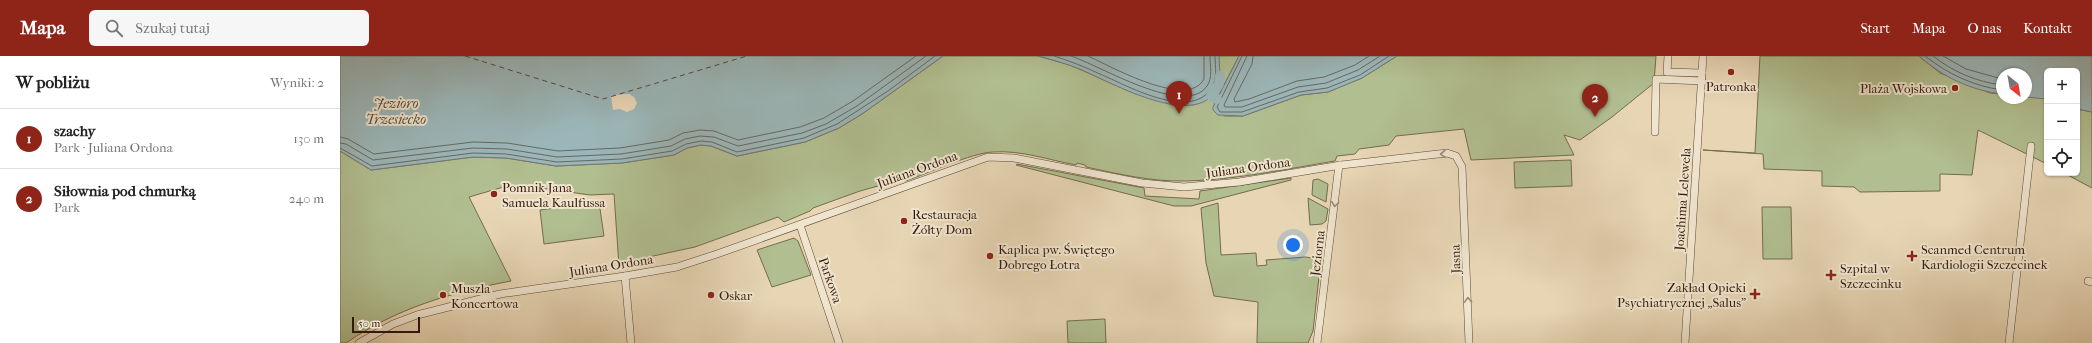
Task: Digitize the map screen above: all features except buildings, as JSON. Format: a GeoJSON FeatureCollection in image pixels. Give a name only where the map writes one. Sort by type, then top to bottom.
{"type":"FeatureCollection","features":[{"type":"Feature","properties":{"kind":"street"},"geometry":{"type":"LineString","coordinates":[[1668,56],[1667,72],[1702,77]]}},
{"type":"Feature","properties":{"kind":"street","name":"Joachima Lelewela"},"geometry":{"type":"LineString","coordinates":[[1685,343],[1703,56]]}},
{"type":"Feature","properties":{"kind":"street"},"geometry":{"type":"LineString","coordinates":[[1655,132],[1656,79],[1702,77]]}},
{"type":"Feature","properties":{"kind":"street"},"geometry":{"type":"LineString","coordinates":[[2009,343],[2031,146]]}},
{"type":"Feature","properties":{"kind":"street","name":"Juliana Ordona"},"geometry":{"type":"LineString","coordinates":[[359,343],[393,324],[417,315],[500,294],[625,276],[677,266],[800,225],[988,157],[1014,158],[1142,184],[1184,187],[1239,182],[1340,165],[1449,154],[1455,155],[1460,161],[1463,179]]}},
{"type":"Feature","properties":{"kind":"street","name":"Jeziorna"},"geometry":{"type":"LineString","coordinates":[[1317,343],[1340,165]]}},
{"type":"Feature","properties":{"kind":"street","name":"Jasna"},"geometry":{"type":"LineString","coordinates":[[1463,179],[1470,342]]}},
{"type":"Feature","properties":{"kind":"street","name":"Parkowa"},"geometry":{"type":"LineString","coordinates":[[800,225],[840,343]]}},
{"type":"Feature","properties":{"kind":"street"},"geometry":{"type":"LineString","coordinates":[[625,276],[631,343]]}},
{"type":"Feature","properties":{"kind":"street","name":"Juliana Ordona"},"geometry":{"type":"LineString","coordinates":[[369,343],[376,334]]}},
{"type":"Feature","properties":{"kind":"green space"},"geometry":{"type":"Polygon","coordinates":[[[943,56],[1038,56],[1070,65],[1136,94],[1193,105],[1205,100],[1215,92],[1219,56],[1239,56],[1214,104],[1224,116],[1243,116],[1301,95],[1328,92],[1362,78],[1397,56],[1656,56],[1654,83],[1612,117],[1580,140],[1564,135],[1574,155],[1471,160],[1464,129],[1396,136],[1389,145],[1359,149],[1355,154],[1337,156],[1335,161],[1280,171],[1223,179],[1173,181],[1123,175],[1086,167],[1085,165],[1077,163],[1076,165],[1014,152],[984,153],[906,181],[903,179],[860,191],[813,208],[810,211],[784,222],[778,217],[695,247],[630,261],[619,266],[614,194],[590,195],[520,185],[500,188],[469,197],[511,281],[446,296],[425,303],[384,321],[346,343],[340,343],[340,151],[371,170],[473,157],[506,158],[556,166],[622,163],[674,155],[687,148],[701,145],[711,146],[737,156],[805,142],[839,128],[862,114],[943,56]]]}},
{"type":"Feature","properties":{"kind":"green space"},"geometry":{"type":"Polygon","coordinates":[[[1760,56],[1919,56],[1940,73],[1990,93],[1996,94],[1996,104],[2032,104],[2032,97],[2044,98],[2044,163],[1978,130],[1972,175],[1940,174],[1940,191],[1860,192],[1854,187],[1822,186],[1822,171],[1764,169],[1763,154],[1703,150],[1755,153],[1760,56]]]}},
{"type":"Feature","properties":{"kind":"green space"},"geometry":{"type":"Polygon","coordinates":[[[2080,110],[2092,112],[2092,188],[2070,176],[2080,176],[2080,110]]]}},
{"type":"Feature","properties":{"kind":"green space"},"geometry":{"type":"Polygon","coordinates":[[[1571,160],[1572,186],[1515,188],[1514,162],[1571,160]]]}},
{"type":"Feature","properties":{"kind":"green space"},"geometry":{"type":"Polygon","coordinates":[[[1016,165],[1144,188],[1145,196],[1199,199],[1200,191],[1291,178],[1291,180],[1191,206],[1174,206],[1016,165]]]}},
{"type":"Feature","properties":{"kind":"green space"},"geometry":{"type":"Polygon","coordinates":[[[1318,179],[1328,184],[1326,202],[1312,195],[1313,180],[1318,179]]]}},
{"type":"Feature","properties":{"kind":"green space"},"geometry":{"type":"Polygon","coordinates":[[[1308,198],[1328,209],[1326,221],[1322,224],[1310,225],[1308,198]]]}},
{"type":"Feature","properties":{"kind":"green space"},"geometry":{"type":"Polygon","coordinates":[[[599,202],[604,236],[544,244],[540,210],[599,202]]]}},
{"type":"Feature","properties":{"kind":"green space"},"geometry":{"type":"Polygon","coordinates":[[[1218,203],[1221,255],[1256,253],[1257,266],[1267,265],[1266,260],[1305,257],[1321,259],[1313,331],[1308,343],[1257,343],[1258,302],[1214,296],[1206,263],[1201,208],[1218,203]]]}},
{"type":"Feature","properties":{"kind":"green space"},"geometry":{"type":"Polygon","coordinates":[[[1762,207],[1791,207],[1792,259],[1763,259],[1762,207]]]}},
{"type":"Feature","properties":{"kind":"green space"},"geometry":{"type":"Polygon","coordinates":[[[794,238],[798,241],[811,275],[772,287],[757,250],[794,238]]]}},
{"type":"Feature","properties":{"kind":"green space"},"geometry":{"type":"Polygon","coordinates":[[[1105,319],[1106,343],[1068,343],[1067,321],[1105,319]]]}},
{"type":"Feature","properties":{"kind":"water","name":"Jezioro Trzesiecko"},"geometry":{"type":"Polygon","coordinates":[[[340,56],[943,56],[862,114],[839,128],[805,142],[737,156],[711,146],[701,145],[687,148],[674,155],[622,163],[556,166],[506,158],[473,157],[371,170],[340,151],[340,56]]]}},
{"type":"Feature","properties":{"kind":"water"},"geometry":{"type":"Polygon","coordinates":[[[1038,56],[1219,56],[1220,80],[1210,98],[1195,105],[1176,105],[1133,93],[1077,68],[1038,56]]]}},
{"type":"Feature","properties":{"kind":"water"},"geometry":{"type":"Polygon","coordinates":[[[1239,56],[1397,56],[1362,78],[1328,92],[1301,95],[1243,116],[1218,115],[1213,110],[1213,107],[1239,56]]]}},
{"type":"Feature","properties":{"kind":"water"},"geometry":{"type":"Polygon","coordinates":[[[1919,56],[2092,56],[2092,112],[2080,110],[2080,68],[2044,68],[2044,99],[2032,98],[2032,68],[1996,68],[1996,93],[1968,86],[1947,76],[1919,56]]]}},
{"type":"Feature","properties":{"kind":"pier"},"geometry":{"type":"Polygon","coordinates":[[[629,94],[634,97],[637,103],[634,109],[627,112],[620,109],[613,110],[611,96],[629,94]]]}},
{"type":"Feature","properties":{"kind":"waterway"},"geometry":{"type":"LineString","coordinates":[[1217,99],[1211,96],[1219,84],[1220,76]]}},
{"type":"Feature","properties":{"kind":"ferry route"},"geometry":{"type":"LineString","coordinates":[[465,56],[603,99],[747,56]]}},
{"type":"Feature","properties":{"kind":"place","name":"Patronka"},"geometry":{"type":"Point","coordinates":[1731,72]}},
{"type":"Feature","properties":{"kind":"place","name":"Plaża Wojskowa"},"geometry":{"type":"Point","coordinates":[1955,88]}},
{"type":"Feature","properties":{"kind":"place","name":"szachy"},"geometry":{"type":"Point","coordinates":[1179,114]}},
{"type":"Feature","properties":{"kind":"place","name":"Siłownia pod chmurką"},"geometry":{"type":"Point","coordinates":[1595,117]}},
{"type":"Feature","properties":{"kind":"place","name":"Pomnik Jana Samuela Kaulfussa"},"geometry":{"type":"Point","coordinates":[494,194]}},
{"type":"Feature","properties":{"kind":"place","name":"Restauracja Żółty Dom"},"geometry":{"type":"Point","coordinates":[904,221]}},
{"type":"Feature","properties":{"kind":"place","name":"Kaplica pw. Świętego Dobrego Łotra"},"geometry":{"type":"Point","coordinates":[990,256]}},
{"type":"Feature","properties":{"kind":"place","name":"Scanmed Centrum Kardiologii Szczecinek"},"geometry":{"type":"Point","coordinates":[1912,256]}},
{"type":"Feature","properties":{"kind":"place","name":"Szpital w Szczecinku"},"geometry":{"type":"Point","coordinates":[1831,275]}},
{"type":"Feature","properties":{"kind":"place","name":"Zakład Opieki Psychiatrycznej „Salus”"},"geometry":{"type":"Point","coordinates":[1755,294]}},
{"type":"Feature","properties":{"kind":"place","name":"Muszla Koncertowa"},"geometry":{"type":"Point","coordinates":[443,295]}},
{"type":"Feature","properties":{"kind":"place","name":"Oskar"},"geometry":{"type":"Point","coordinates":[711,295]}}]}
